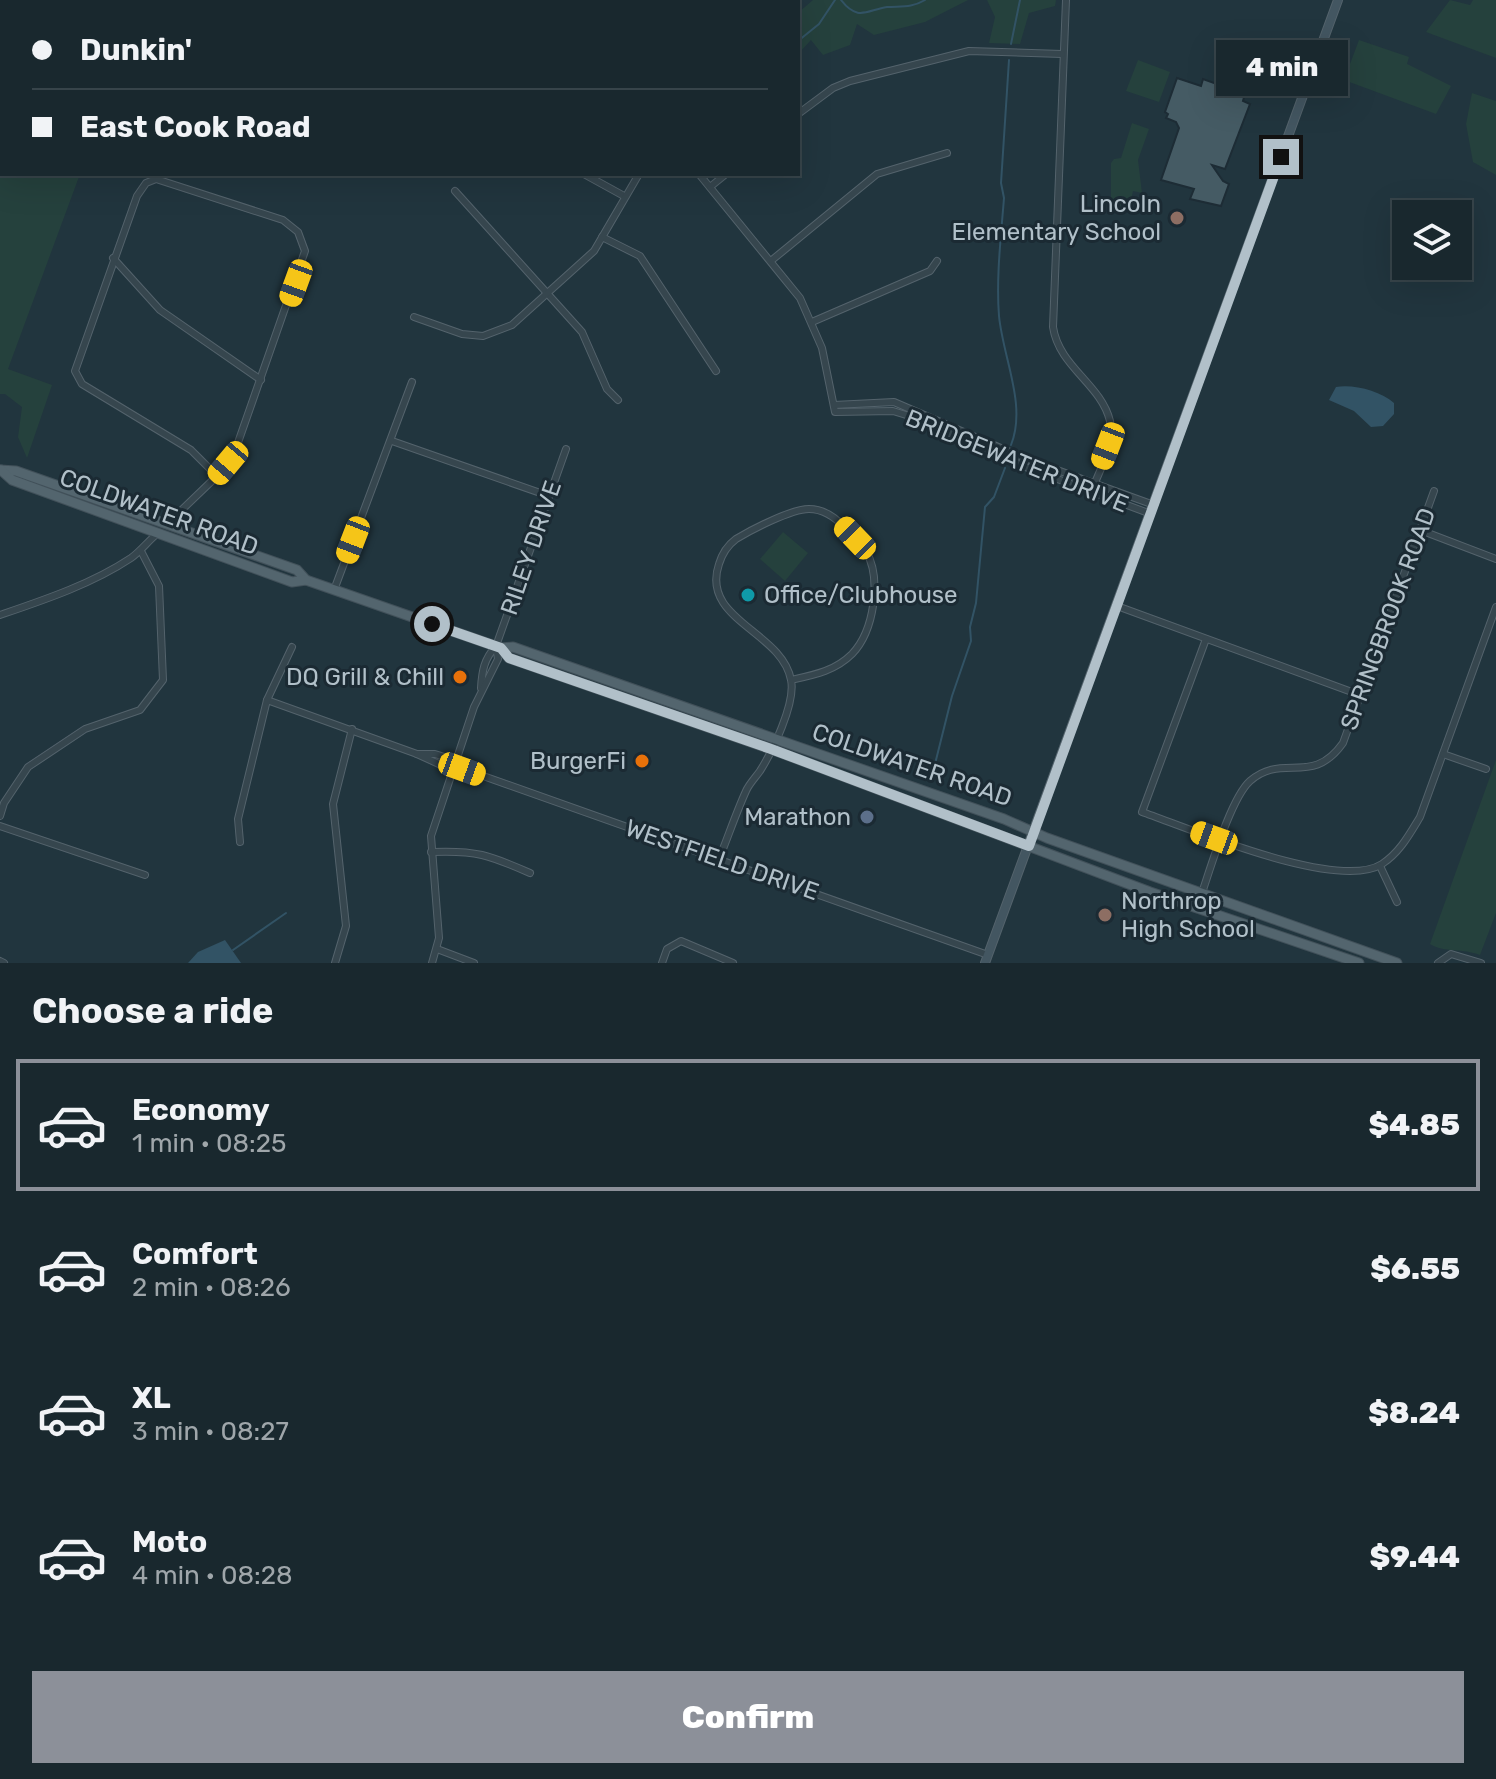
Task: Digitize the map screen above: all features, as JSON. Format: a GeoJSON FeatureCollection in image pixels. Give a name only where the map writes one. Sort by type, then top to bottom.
{"type":"FeatureCollection","features":[{"type":"Feature","properties":{"kind":"main road"},"geometry":{"type":"LineString","coordinates":[[986,959],[1338,0]]}},
{"type":"Feature","properties":{"kind":"main road","name":"COLDWATER ROAD"},"geometry":{"type":"LineString","coordinates":[[0,470],[16,471],[297,570],[306,580]]}},
{"type":"Feature","properties":{"kind":"main road","name":"COLDWATER ROAD"},"geometry":{"type":"LineString","coordinates":[[0,470],[12,480],[292,582],[306,580],[499,647],[513,647],[776,738],[1397,963]]}},
{"type":"Feature","properties":{"kind":"main road","name":"COLDWATER ROAD"},"geometry":{"type":"LineString","coordinates":[[499,647],[509,658],[771,749],[1029,846],[1359,963]]}},
{"type":"Feature","properties":{"kind":"street"},"geometry":{"type":"LineString","coordinates":[[1066,0],[1053,327],[1062,356],[1102,404],[1110,423],[1108,446],[1091,492]]}},
{"type":"Feature","properties":{"kind":"street"},"geometry":{"type":"LineString","coordinates":[[800,112],[825,93],[850,81],[956,53],[1062,54]]}},
{"type":"Feature","properties":{"kind":"street"},"geometry":{"type":"LineString","coordinates":[[772,260],[877,174],[947,153]]}},
{"type":"Feature","properties":{"kind":"street"},"geometry":{"type":"LineString","coordinates":[[588,176],[624,196]]}},
{"type":"Feature","properties":{"kind":"street"},"geometry":{"type":"LineString","coordinates":[[414,317],[462,334],[483,336],[512,325],[582,263],[602,237],[638,176]]}},
{"type":"Feature","properties":{"kind":"street"},"geometry":{"type":"LineString","coordinates":[[701,176],[800,298],[812,322],[829,374],[834,409]]}},
{"type":"Feature","properties":{"kind":"street"},"geometry":{"type":"LineString","coordinates":[[710,187],[724,176]]}},
{"type":"Feature","properties":{"kind":"street"},"geometry":{"type":"LineString","coordinates":[[0,615],[76,586],[120,565],[141,551],[217,476],[234,454],[305,259],[302,238],[292,226],[270,215],[167,181],[150,180],[137,196],[113,258],[76,364],[77,379],[191,450],[217,476]]}},
{"type":"Feature","properties":{"kind":"street"},"geometry":{"type":"LineString","coordinates":[[455,191],[582,332],[607,389],[618,400]]}},
{"type":"Feature","properties":{"kind":"street"},"geometry":{"type":"LineString","coordinates":[[602,237],[640,256],[716,371]]}},
{"type":"Feature","properties":{"kind":"street"},"geometry":{"type":"LineString","coordinates":[[113,258],[160,310],[261,380]]}},
{"type":"Feature","properties":{"kind":"street"},"geometry":{"type":"LineString","coordinates":[[812,322],[930,271],[937,261]]}},
{"type":"Feature","properties":{"kind":"street"},"geometry":{"type":"LineString","coordinates":[[334,590],[412,382]]}},
{"type":"Feature","properties":{"kind":"street","name":"BRIDGEWATER DRIVE"},"geometry":{"type":"LineString","coordinates":[[834,409],[894,402],[1153,510]]}},
{"type":"Feature","properties":{"kind":"street","name":"BRIDGEWATER DRIVE"},"geometry":{"type":"LineString","coordinates":[[834,409],[893,411],[916,418],[1020,465],[1091,492],[1153,510]]}},
{"type":"Feature","properties":{"kind":"street"},"geometry":{"type":"LineString","coordinates":[[392,441],[549,496]]}},
{"type":"Feature","properties":{"kind":"street","name":"RILEY DRIVE"},"geometry":{"type":"LineString","coordinates":[[432,963],[439,938],[431,836],[481,688],[491,677],[498,659],[499,647],[566,449]]}},
{"type":"Feature","properties":{"kind":"street","name":"SPRINGBROOK ROAD"},"geometry":{"type":"LineString","coordinates":[[1197,907],[1237,799],[1249,782],[1267,771],[1312,768],[1332,759],[1343,743],[1434,491]]}},
{"type":"Feature","properties":{"kind":"street"},"geometry":{"type":"LineString","coordinates":[[719,859],[747,788],[776,738],[788,707],[791,680],[773,649],[725,607],[717,594],[715,579],[718,566],[722,553],[734,540],[807,509],[829,515],[865,550],[874,578],[870,622],[852,654],[834,668],[791,680]]}},
{"type":"Feature","properties":{"kind":"street"},"geometry":{"type":"LineString","coordinates":[[1420,530],[1496,559]]}},
{"type":"Feature","properties":{"kind":"street"},"geometry":{"type":"LineString","coordinates":[[0,816],[4,803],[28,767],[85,729],[140,710],[163,680],[159,586],[141,551]]}},
{"type":"Feature","properties":{"kind":"street"},"geometry":{"type":"LineString","coordinates":[[1117,606],[1360,695]]}},
{"type":"Feature","properties":{"kind":"street"},"geometry":{"type":"LineString","coordinates":[[1206,639],[1142,812],[1222,841],[1318,870],[1346,873],[1380,866],[1404,845],[1420,817],[1496,607]]}},
{"type":"Feature","properties":{"kind":"street"},"geometry":{"type":"LineString","coordinates":[[240,842],[238,819],[267,700],[292,647]]}},
{"type":"Feature","properties":{"kind":"street","name":"WESTFIELD DRIVE"},"geometry":{"type":"LineString","coordinates":[[267,700],[417,754],[435,754],[456,766],[719,859],[986,959]]}},
{"type":"Feature","properties":{"kind":"street"},"geometry":{"type":"LineString","coordinates":[[335,963],[346,926],[333,804],[352,729]]}},
{"type":"Feature","properties":{"kind":"street"},"geometry":{"type":"LineString","coordinates":[[1443,754],[1486,769]]}},
{"type":"Feature","properties":{"kind":"street"},"geometry":{"type":"LineString","coordinates":[[0,826],[145,875]]}},
{"type":"Feature","properties":{"kind":"street"},"geometry":{"type":"LineString","coordinates":[[431,852],[464,850],[486,853],[530,873]]}},
{"type":"Feature","properties":{"kind":"street"},"geometry":{"type":"LineString","coordinates":[[1380,866],[1397,902]]}},
{"type":"Feature","properties":{"kind":"street"},"geometry":{"type":"LineString","coordinates":[[662,963],[667,949],[681,941],[733,963]]}},
{"type":"Feature","properties":{"kind":"street"},"geometry":{"type":"LineString","coordinates":[[437,949],[474,963]]}},
{"type":"Feature","properties":{"kind":"street"},"geometry":{"type":"LineString","coordinates":[[1438,963],[1451,954],[1481,963]]}},
{"type":"Feature","properties":{"kind":"green space"},"geometry":{"type":"Polygon","coordinates":[[[813,0],[968,0],[925,22],[874,35],[857,24],[850,45],[823,55],[811,40],[800,52],[800,11],[813,0]]]}},
{"type":"Feature","properties":{"kind":"green space"},"geometry":{"type":"Polygon","coordinates":[[[987,0],[1056,0],[1055,6],[1029,13],[1020,44],[989,43],[995,17],[987,0]]]}},
{"type":"Feature","properties":{"kind":"green space"},"geometry":{"type":"Polygon","coordinates":[[[1450,0],[1470,5],[1473,0],[1496,0],[1496,58],[1426,32],[1450,0]]]}},
{"type":"Feature","properties":{"kind":"green space"},"geometry":{"type":"Polygon","coordinates":[[[1359,40],[1409,57],[1407,64],[1451,86],[1436,114],[1344,80],[1359,40]]]}},
{"type":"Feature","properties":{"kind":"green space"},"geometry":{"type":"Polygon","coordinates":[[[1138,60],[1170,72],[1159,102],[1126,91],[1138,60]]]}},
{"type":"Feature","properties":{"kind":"green space"},"geometry":{"type":"Polygon","coordinates":[[[1472,93],[1496,101],[1496,175],[1473,162],[1466,124],[1472,93]]]}},
{"type":"Feature","properties":{"kind":"green space"},"geometry":{"type":"Polygon","coordinates":[[[1132,123],[1149,129],[1138,160],[1142,193],[1133,191],[1130,205],[1111,206],[1111,163],[1121,158],[1132,123]]]}},
{"type":"Feature","properties":{"kind":"green space"},"geometry":{"type":"Polygon","coordinates":[[[0,176],[79,176],[8,369],[52,385],[27,458],[18,437],[22,407],[5,394],[0,394],[0,176]]]}},
{"type":"Feature","properties":{"kind":"green space"},"geometry":{"type":"Polygon","coordinates":[[[783,532],[808,553],[785,581],[760,559],[783,532]]]}},
{"type":"Feature","properties":{"kind":"green space"},"geometry":{"type":"Polygon","coordinates":[[[1496,760],[1496,913],[1480,955],[1435,947],[1430,944],[1496,760]]]}},
{"type":"Feature","properties":{"kind":"water"},"geometry":{"type":"Polygon","coordinates":[[[1336,387],[1359,388],[1382,395],[1394,403],[1394,414],[1383,426],[1371,427],[1354,411],[1329,400],[1336,387]]]}},
{"type":"Feature","properties":{"kind":"water"},"geometry":{"type":"Polygon","coordinates":[[[225,940],[241,963],[188,963],[198,952],[225,940]]]}},
{"type":"Feature","properties":{"kind":"building","name":"Lincoln Elementary School"},"geometry":{"type":"Polygon","coordinates":[[[1177,78],[1201,86],[1203,79],[1245,94],[1243,101],[1250,104],[1225,169],[1212,165],[1223,181],[1229,184],[1221,206],[1190,199],[1194,189],[1161,180],[1179,128],[1176,122],[1166,118],[1168,114],[1165,112],[1177,78]]]}},
{"type":"Feature","properties":{"kind":"waterway"},"geometry":{"type":"LineString","coordinates":[[800,39],[819,24],[835,0]]}},
{"type":"Feature","properties":{"kind":"waterway"},"geometry":{"type":"LineString","coordinates":[[841,0],[858,13],[925,0]]}},
{"type":"Feature","properties":{"kind":"waterway"},"geometry":{"type":"LineString","coordinates":[[1011,44],[1020,0]]}},
{"type":"Feature","properties":{"kind":"waterway"},"geometry":{"type":"LineString","coordinates":[[1009,60],[998,287],[1001,332],[1015,398],[1015,430],[1011,445]]}},
{"type":"Feature","properties":{"kind":"waterway"},"geometry":{"type":"LineString","coordinates":[[931,780],[952,696],[971,641],[970,627],[976,603],[985,507],[994,497],[1005,468]]}},
{"type":"Feature","properties":{"kind":"waterway"},"geometry":{"type":"LineString","coordinates":[[233,950],[286,913]]}},
{"type":"Feature","properties":{"kind":"place","name":"Lincoln Elementary School"},"geometry":{"type":"Point","coordinates":[1177,218]}},
{"type":"Feature","properties":{"kind":"place","name":"Office/Clubhouse"},"geometry":{"type":"Point","coordinates":[748,595]}},
{"type":"Feature","properties":{"kind":"place","name":"DQ Grill & Chill"},"geometry":{"type":"Point","coordinates":[460,677]}},
{"type":"Feature","properties":{"kind":"place","name":"BurgerFi"},"geometry":{"type":"Point","coordinates":[642,761]}},
{"type":"Feature","properties":{"kind":"place","name":"Marathon"},"geometry":{"type":"Point","coordinates":[867,817]}},
{"type":"Feature","properties":{"kind":"place","name":"Northrop High School"},"geometry":{"type":"Point","coordinates":[1105,915]}},
{"type":"Feature","properties":{"kind":"route"},"geometry":{"type":"LineString","coordinates":[[432,624],[501,648],[509,658],[771,749],[1029,846],[1281,157]]}}]}
